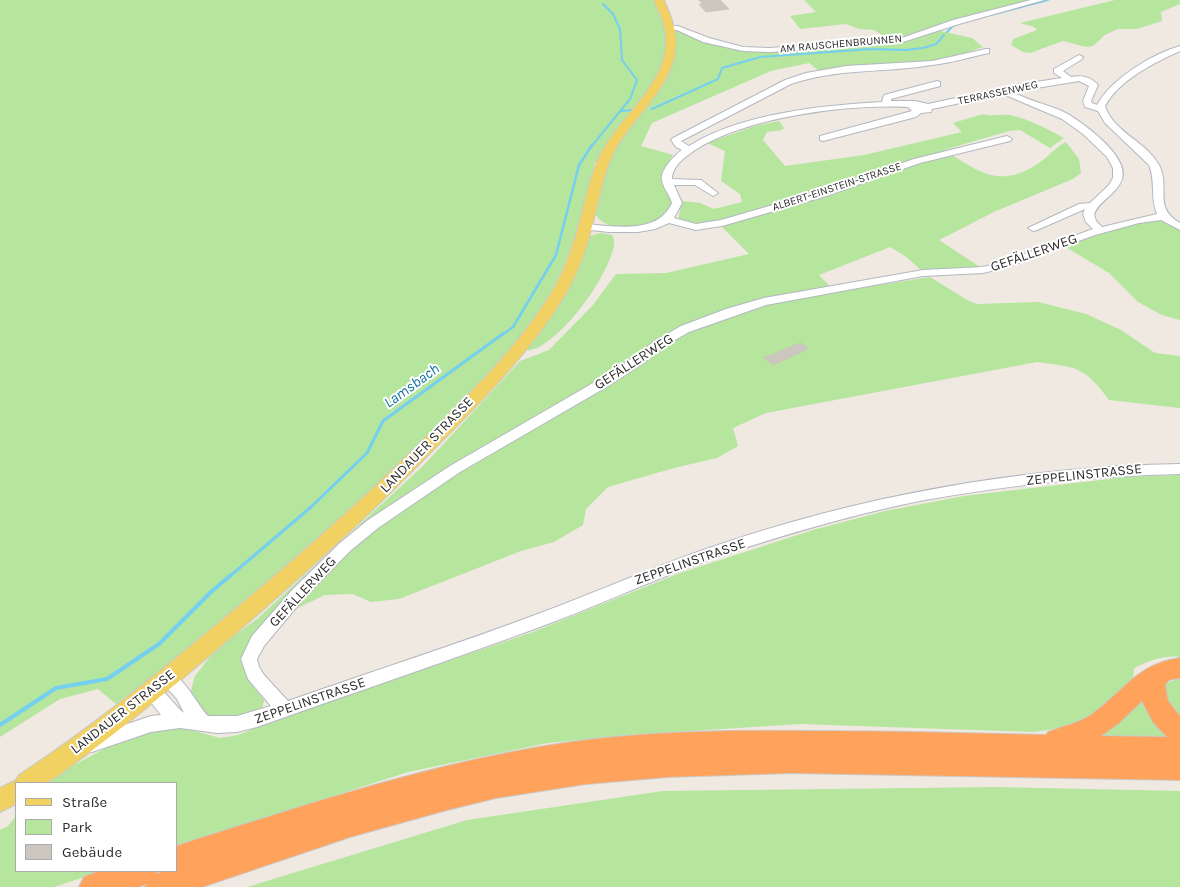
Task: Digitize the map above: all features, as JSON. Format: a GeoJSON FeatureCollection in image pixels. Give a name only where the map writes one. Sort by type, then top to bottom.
{"type":"FeatureCollection","features":[{"type":"Feature","properties":{"kind":"highway"},"geometry":{"type":"LineString","coordinates":[[1010,746],[1061,740],[1095,727],[1154,676],[1164,670],[1180,668]]}},
{"type":"Feature","properties":{"kind":"highway"},"geometry":{"type":"LineString","coordinates":[[1154,676],[1151,687],[1153,699],[1164,718],[1180,732]]}},
{"type":"Feature","properties":{"kind":"highway"},"geometry":{"type":"LineString","coordinates":[[178,859],[380,796],[447,778],[499,766],[574,754],[657,746],[769,742],[1180,749]]}},
{"type":"Feature","properties":{"kind":"highway"},"geometry":{"type":"LineString","coordinates":[[160,887],[290,844],[428,803],[502,785],[619,768],[769,760],[1180,768]]}},
{"type":"Feature","properties":{"kind":"highway"},"geometry":{"type":"LineString","coordinates":[[94,887],[140,872]]}},
{"type":"Feature","properties":{"kind":"main road","name":"LANDAUER STRASSE"},"geometry":{"type":"LineString","coordinates":[[28,782],[73,751],[159,685],[273,590],[417,456],[494,376],[528,336],[558,295],[575,260],[601,170],[610,149],[655,89],[666,70],[672,42],[670,28],[659,0]]}},
{"type":"Feature","properties":{"kind":"main road"},"geometry":{"type":"LineString","coordinates":[[0,801],[15,792]]}},
{"type":"Feature","properties":{"kind":"street","name":"AM RAUSCHENBRUNNEN"},"geometry":{"type":"LineString","coordinates":[[670,28],[678,28],[706,40],[744,49],[769,50],[817,47],[903,40],[956,22],[1040,0]]}},
{"type":"Feature","properties":{"kind":"street"},"geometry":{"type":"LineString","coordinates":[[1180,48],[1144,66],[1112,90],[1103,102],[1101,109],[1108,119],[1142,150],[1154,166],[1160,180],[1157,205],[1164,216],[1180,227]]}},
{"type":"Feature","properties":{"kind":"street"},"geometry":{"type":"LineString","coordinates":[[688,149],[679,145],[676,140],[799,78],[837,70],[932,63],[986,51]]}},
{"type":"Feature","properties":{"kind":"street"},"geometry":{"type":"LineString","coordinates":[[1069,79],[1057,71],[1079,56]]}},
{"type":"Feature","properties":{"kind":"street","name":"TERRASSENWEG"},"geometry":{"type":"LineString","coordinates":[[823,138],[913,115],[920,108],[1069,79],[1083,78],[1091,82],[1094,86],[1087,103],[1101,109]]}},
{"type":"Feature","properties":{"kind":"street"},"geometry":{"type":"LineString","coordinates":[[888,104],[887,97],[937,84]]}},
{"type":"Feature","properties":{"kind":"street"},"geometry":{"type":"LineString","coordinates":[[1004,91],[1069,119],[1110,154],[1118,166],[1118,181],[1112,189],[1092,206],[1089,212],[1089,220],[1101,230]]}},
{"type":"Feature","properties":{"kind":"street"},"geometry":{"type":"LineString","coordinates":[[585,227],[638,230],[648,228],[667,219],[673,214],[677,203],[668,182],[668,174],[672,164],[688,149],[736,129],[781,116],[837,106],[888,104],[920,108]]}},
{"type":"Feature","properties":{"kind":"street","name":"ALBERT-EINSTEIN-STRASSE"},"geometry":{"type":"LineString","coordinates":[[667,219],[696,227],[722,223],[822,194],[917,161],[1007,139]]}},
{"type":"Feature","properties":{"kind":"street"},"geometry":{"type":"LineString","coordinates":[[668,182],[697,182],[713,193]]}},
{"type":"Feature","properties":{"kind":"street"},"geometry":{"type":"LineString","coordinates":[[1033,228],[1083,206],[1092,206]]}},
{"type":"Feature","properties":{"kind":"street","name":"GEFÄLLERWEG"},"geometry":{"type":"LineString","coordinates":[[284,710],[277,699],[261,685],[254,675],[248,659],[258,641],[322,569],[372,524],[411,497],[511,435],[605,382],[669,338],[730,312],[764,302],[923,273],[990,269],[1012,263],[1101,230],[1138,220],[1164,216]]}},
{"type":"Feature","properties":{"kind":"street","name":"ZEPPELINSTRASSE"},"geometry":{"type":"LineString","coordinates":[[73,751],[151,724],[180,720],[237,724],[284,710],[541,620],[630,583],[715,552],[849,512],[924,495],[998,484],[1130,470],[1180,469]]}},
{"type":"Feature","properties":{"kind":"street"},"geometry":{"type":"LineString","coordinates":[[159,685],[170,713],[180,720]]}},
{"type":"Feature","properties":{"kind":"street"},"geometry":{"type":"LineString","coordinates":[[159,685],[183,694],[192,711],[210,723]]}},
{"type":"Feature","properties":{"kind":"green space"},"geometry":{"type":"Polygon","coordinates":[[[0,0],[655,0],[666,32],[675,29],[743,50],[888,42],[936,30],[972,38],[983,47],[948,59],[910,64],[819,71],[809,63],[771,71],[652,123],[641,146],[673,155],[666,169],[664,179],[673,204],[665,217],[650,224],[618,227],[601,221],[596,215],[607,167],[595,162],[570,250],[546,300],[510,350],[467,398],[421,444],[287,568],[203,638],[116,704],[98,689],[60,699],[0,737],[0,0]]]}},
{"type":"Feature","properties":{"kind":"green space"},"geometry":{"type":"Polygon","coordinates":[[[804,0],[1032,0],[951,21],[912,36],[890,40],[874,30],[859,29],[846,24],[800,29],[790,16],[816,12],[804,0]]]}},
{"type":"Feature","properties":{"kind":"green space"},"geometry":{"type":"Polygon","coordinates":[[[1115,0],[1180,0],[1180,4],[1161,12],[1162,21],[1137,29],[1118,29],[1105,35],[1093,46],[1086,47],[1063,41],[1030,53],[1023,52],[1011,45],[1013,39],[1037,30],[1034,27],[1020,23],[1115,0]]]}},
{"type":"Feature","properties":{"kind":"green space"},"geometry":{"type":"Polygon","coordinates":[[[983,114],[1010,115],[1024,119],[1064,138],[1050,148],[1020,130],[1009,131],[944,150],[978,170],[989,175],[1000,176],[1025,171],[1039,163],[1066,142],[1079,159],[1081,173],[1073,179],[996,211],[939,240],[980,267],[922,271],[905,256],[890,247],[819,275],[835,292],[930,277],[977,304],[1038,302],[1086,314],[1121,330],[1155,353],[1180,356],[1180,408],[1109,400],[1093,381],[1079,371],[1062,365],[1037,362],[766,413],[733,428],[738,446],[717,458],[608,487],[586,509],[583,525],[554,542],[521,551],[399,599],[371,602],[353,594],[325,595],[270,621],[246,648],[241,662],[250,683],[264,700],[262,710],[232,718],[209,716],[199,711],[193,702],[191,690],[195,676],[209,658],[225,642],[257,619],[424,465],[520,361],[549,350],[593,305],[616,274],[666,273],[749,254],[720,225],[695,225],[678,220],[682,201],[700,203],[714,209],[742,202],[740,194],[721,181],[725,151],[707,143],[755,126],[779,121],[784,128],[767,132],[763,140],[785,166],[864,155],[962,132],[953,123],[983,114]]]}},
{"type":"Feature","properties":{"kind":"green space"},"geometry":{"type":"Polygon","coordinates":[[[1151,220],[1161,221],[1180,229],[1180,320],[1162,315],[1138,302],[1109,273],[1064,246],[1105,232],[1151,220]]]}},
{"type":"Feature","properties":{"kind":"green space"},"geometry":{"type":"Polygon","coordinates":[[[601,233],[612,235],[613,251],[604,272],[589,297],[550,340],[528,351],[527,349],[577,274],[590,236],[601,233]]]}},
{"type":"Feature","properties":{"kind":"green space"},"geometry":{"type":"Polygon","coordinates":[[[1180,475],[1180,657],[1162,658],[1134,668],[1133,682],[1103,707],[1075,726],[1033,732],[800,724],[630,735],[548,743],[408,772],[178,846],[178,782],[48,782],[67,769],[115,743],[159,728],[184,728],[220,738],[238,735],[276,720],[530,633],[680,573],[813,530],[885,511],[964,496],[1126,477],[1180,475]]]}},
{"type":"Feature","properties":{"kind":"green space"},"geometry":{"type":"Polygon","coordinates":[[[1180,678],[1180,719],[1166,707],[1164,684],[1180,678]]]}},
{"type":"Feature","properties":{"kind":"green space"},"geometry":{"type":"Polygon","coordinates":[[[1142,697],[1177,737],[1095,736],[1142,697]]]}},
{"type":"Feature","properties":{"kind":"green space"},"geometry":{"type":"Polygon","coordinates":[[[996,787],[1180,791],[1180,887],[247,887],[467,820],[663,791],[996,787]]]}},
{"type":"Feature","properties":{"kind":"green space"},"geometry":{"type":"Polygon","coordinates":[[[15,817],[15,872],[100,872],[54,887],[0,887],[0,830],[8,826],[15,817]]]}},
{"type":"Feature","properties":{"kind":"building"},"geometry":{"type":"Polygon","coordinates":[[[699,0],[720,0],[729,9],[706,12],[699,4],[703,4],[699,0]]]}},
{"type":"Feature","properties":{"kind":"building"},"geometry":{"type":"Polygon","coordinates":[[[801,343],[808,349],[773,365],[764,358],[801,343]]]}},
{"type":"Feature","properties":{"kind":"waterway"},"geometry":{"type":"LineString","coordinates":[[991,15],[1048,0]]}},
{"type":"Feature","properties":{"kind":"waterway","name":"Lamsbach"},"geometry":{"type":"LineString","coordinates":[[591,147],[630,99],[637,80],[622,60],[620,29],[613,14],[603,4]]}},
{"type":"Feature","properties":{"kind":"waterway"},"geometry":{"type":"LineString","coordinates":[[947,32],[953,26],[963,22]]}},
{"type":"Feature","properties":{"kind":"waterway"},"geometry":{"type":"LineString","coordinates":[[652,109],[718,79],[722,68],[760,57],[871,49],[905,50],[923,48],[936,44],[944,35]]}},
{"type":"Feature","properties":{"kind":"waterway"},"geometry":{"type":"LineString","coordinates":[[621,111],[633,110]]}},
{"type":"Feature","properties":{"kind":"waterway","name":"Lamsbach"},"geometry":{"type":"LineString","coordinates":[[502,335],[513,327],[556,255],[579,165],[592,145]]}},
{"type":"Feature","properties":{"kind":"waterway","name":"Lamsbach"},"geometry":{"type":"LineString","coordinates":[[229,577],[311,507],[367,453],[383,421],[504,333]]}},
{"type":"Feature","properties":{"kind":"waterway","name":"Lamsbach"},"geometry":{"type":"LineString","coordinates":[[0,725],[56,688],[107,679],[159,644],[212,591],[231,575]]}}]}
